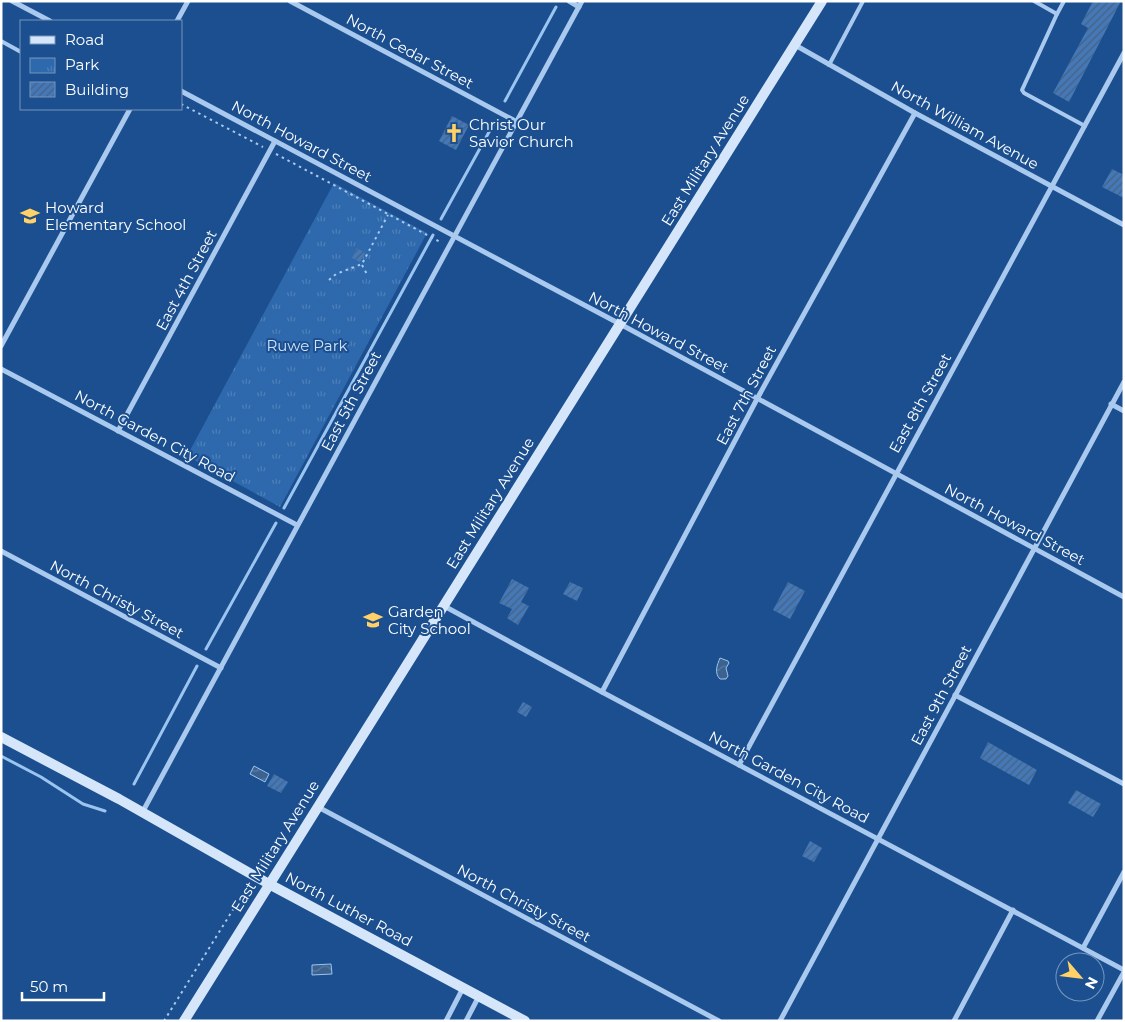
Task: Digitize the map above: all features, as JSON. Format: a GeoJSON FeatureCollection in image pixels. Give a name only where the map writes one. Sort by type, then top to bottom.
{"type":"FeatureCollection","features":[{"type":"Feature","properties":{"kind":"main road","name":"East Military Avenue"},"geometry":{"type":"LineString","coordinates":[[184,1021],[822,1]]}},
{"type":"Feature","properties":{"kind":"main road","name":"North Luther Road"},"geometry":{"type":"LineString","coordinates":[[1,737],[269,884],[525,1021]]}},
{"type":"Feature","properties":{"kind":"street"},"geometry":{"type":"LineString","coordinates":[[12,1],[48,20]]}},
{"type":"Feature","properties":{"kind":"street"},"geometry":{"type":"LineString","coordinates":[[178,20],[188,1]]}},
{"type":"Feature","properties":{"kind":"street","name":"North Cedar Street"},"geometry":{"type":"LineString","coordinates":[[290,1],[517,122]]}},
{"type":"Feature","properties":{"kind":"street"},"geometry":{"type":"LineString","coordinates":[[569,1],[581,4]]}},
{"type":"Feature","properties":{"kind":"street","name":"East 5th Street"},"geometry":{"type":"LineString","coordinates":[[142,813],[581,4]]}},
{"type":"Feature","properties":{"kind":"street","name":"North William Avenue"},"geometry":{"type":"LineString","coordinates":[[795,45],[915,113],[1124,225]]}},
{"type":"Feature","properties":{"kind":"street","name":"East 8th Street"},"geometry":{"type":"LineString","coordinates":[[739,765],[1124,53]]}},
{"type":"Feature","properties":{"kind":"street","name":"North Howard Street"},"geometry":{"type":"LineString","coordinates":[[182,92],[620,324],[757,400],[1124,597]]}},
{"type":"Feature","properties":{"kind":"street"},"geometry":{"type":"LineString","coordinates":[[1,346],[129,110]]}},
{"type":"Feature","properties":{"kind":"street","name":"East 7th Street"},"geometry":{"type":"LineString","coordinates":[[602,692],[757,400],[915,113]]}},
{"type":"Feature","properties":{"kind":"street","name":"East 4th Street"},"geometry":{"type":"LineString","coordinates":[[118,430],[275,141]]}},
{"type":"Feature","properties":{"kind":"street","name":"North Garden City Road"},"geometry":{"type":"LineString","coordinates":[[1,369],[298,525]]}},
{"type":"Feature","properties":{"kind":"street","name":"East 9th Street"},"geometry":{"type":"LineString","coordinates":[[780,1021],[1124,382]]}},
{"type":"Feature","properties":{"kind":"street"},"geometry":{"type":"LineString","coordinates":[[1112,404],[1124,411]]}},
{"type":"Feature","properties":{"kind":"street","name":"North Christy Street"},"geometry":{"type":"LineString","coordinates":[[1,551],[221,668]]}},
{"type":"Feature","properties":{"kind":"street","name":"North Garden City Road"},"geometry":{"type":"LineString","coordinates":[[444,606],[1124,971]]}},
{"type":"Feature","properties":{"kind":"street"},"geometry":{"type":"LineString","coordinates":[[955,695],[1124,784]]}},
{"type":"Feature","properties":{"kind":"street","name":"North Christy Street"},"geometry":{"type":"LineString","coordinates":[[318,807],[719,1021]]}},
{"type":"Feature","properties":{"kind":"street"},"geometry":{"type":"LineString","coordinates":[[1083,948],[1124,872]]}},
{"type":"Feature","properties":{"kind":"street"},"geometry":{"type":"LineString","coordinates":[[954,1021],[1013,910]]}},
{"type":"Feature","properties":{"kind":"street"},"geometry":{"type":"LineString","coordinates":[[1097,1021],[1124,971]]}},
{"type":"Feature","properties":{"kind":"street"},"geometry":{"type":"LineString","coordinates":[[446,1021],[464,987]]}},
{"type":"Feature","properties":{"kind":"street"},"geometry":{"type":"LineString","coordinates":[[466,1021],[479,996]]}},
{"type":"Feature","properties":{"kind":"lane"},"geometry":{"type":"LineString","coordinates":[[829,65],[863,1]]}},
{"type":"Feature","properties":{"kind":"lane"},"geometry":{"type":"LineString","coordinates":[[1034,1],[1057,14]]}},
{"type":"Feature","properties":{"kind":"lane"},"geometry":{"type":"LineString","coordinates":[[1064,1],[1022,90],[1024,93],[1085,126]]}},
{"type":"Feature","properties":{"kind":"lane"},"geometry":{"type":"LineString","coordinates":[[1,41],[20,51]]}},
{"type":"Feature","properties":{"kind":"path"},"geometry":{"type":"LineString","coordinates":[[182,105],[440,242]]}},
{"type":"Feature","properties":{"kind":"path"},"geometry":{"type":"LineString","coordinates":[[329,280],[336,274],[362,264],[389,215]]}},
{"type":"Feature","properties":{"kind":"path"},"geometry":{"type":"LineString","coordinates":[[362,264],[368,276]]}},
{"type":"Feature","properties":{"kind":"path"},"geometry":{"type":"LineString","coordinates":[[164,1021],[234,908],[248,894],[258,877]]}},
{"type":"Feature","properties":{"kind":"green space","name":"Ruwe Park"},"geometry":{"type":"Polygon","coordinates":[[[334,183],[427,233],[280,507],[187,456],[334,183]]]}},
{"type":"Feature","properties":{"kind":"water"},"geometry":{"type":"Polygon","coordinates":[[[720,658],[729,663],[726,668],[728,676],[726,679],[720,679],[717,674],[720,658]]]}},
{"type":"Feature","properties":{"kind":"water"},"geometry":{"type":"Polygon","coordinates":[[[254,766],[269,774],[265,782],[250,774],[254,766]]]}},
{"type":"Feature","properties":{"kind":"water"},"geometry":{"type":"Polygon","coordinates":[[[331,964],[332,974],[312,975],[312,965],[331,964]]]}},
{"type":"Feature","properties":{"kind":"building"},"geometry":{"type":"Polygon","coordinates":[[[1093,1],[1121,1],[1069,102],[1053,93],[1088,28],[1081,24],[1093,1]]]}},
{"type":"Feature","properties":{"kind":"building","name":"Christ Our Savior Church"},"geometry":{"type":"Polygon","coordinates":[[[452,116],[469,125],[456,150],[439,141],[452,116]]]}},
{"type":"Feature","properties":{"kind":"building"},"geometry":{"type":"Polygon","coordinates":[[[1112,169],[1124,175],[1124,198],[1102,187],[1112,169]]]}},
{"type":"Feature","properties":{"kind":"building"},"geometry":{"type":"Polygon","coordinates":[[[357,248],[365,253],[360,262],[352,258],[357,248]]]}},
{"type":"Feature","properties":{"kind":"building"},"geometry":{"type":"Polygon","coordinates":[[[512,579],[529,588],[521,602],[529,606],[518,625],[507,618],[512,609],[499,603],[512,579]]]}},
{"type":"Feature","properties":{"kind":"building"},"geometry":{"type":"Polygon","coordinates":[[[570,582],[583,588],[577,601],[563,594],[570,582]]]}},
{"type":"Feature","properties":{"kind":"building"},"geometry":{"type":"Polygon","coordinates":[[[788,582],[805,591],[790,619],[773,610],[788,582]]]}},
{"type":"Feature","properties":{"kind":"building"},"geometry":{"type":"Polygon","coordinates":[[[523,702],[532,707],[526,717],[517,712],[523,702]]]}},
{"type":"Feature","properties":{"kind":"building"},"geometry":{"type":"Polygon","coordinates":[[[988,742],[1037,770],[1029,785],[980,758],[988,742]]]}},
{"type":"Feature","properties":{"kind":"building"},"geometry":{"type":"Polygon","coordinates":[[[274,774],[288,782],[281,793],[267,786],[274,774]]]}},
{"type":"Feature","properties":{"kind":"building"},"geometry":{"type":"Polygon","coordinates":[[[1076,790],[1101,804],[1093,817],[1068,803],[1076,790]]]}},
{"type":"Feature","properties":{"kind":"building"},"geometry":{"type":"Polygon","coordinates":[[[810,841],[822,848],[814,862],[802,856],[810,841]]]}},
{"type":"Feature","properties":{"kind":"waterway"},"geometry":{"type":"LineString","coordinates":[[505,101],[556,7]]}},
{"type":"Feature","properties":{"kind":"waterway"},"geometry":{"type":"LineString","coordinates":[[441,219],[494,123]]}},
{"type":"Feature","properties":{"kind":"waterway"},"geometry":{"type":"LineString","coordinates":[[284,508],[433,235]]}},
{"type":"Feature","properties":{"kind":"waterway"},"geometry":{"type":"LineString","coordinates":[[206,649],[276,523]]}},
{"type":"Feature","properties":{"kind":"waterway"},"geometry":{"type":"LineString","coordinates":[[134,784],[197,666]]}},
{"type":"Feature","properties":{"kind":"waterway"},"geometry":{"type":"LineString","coordinates":[[1,756],[41,777],[83,804],[105,811]]}},
{"type":"Feature","properties":{"kind":"place","name":"Christ Our Savior Church"},"geometry":{"type":"Point","coordinates":[454,133]}},
{"type":"Feature","properties":{"kind":"place","name":"Howard Elementary School"},"geometry":{"type":"Point","coordinates":[30,216]}},
{"type":"Feature","properties":{"kind":"place","name":"Garden City School"},"geometry":{"type":"Point","coordinates":[373,620]}}]}
